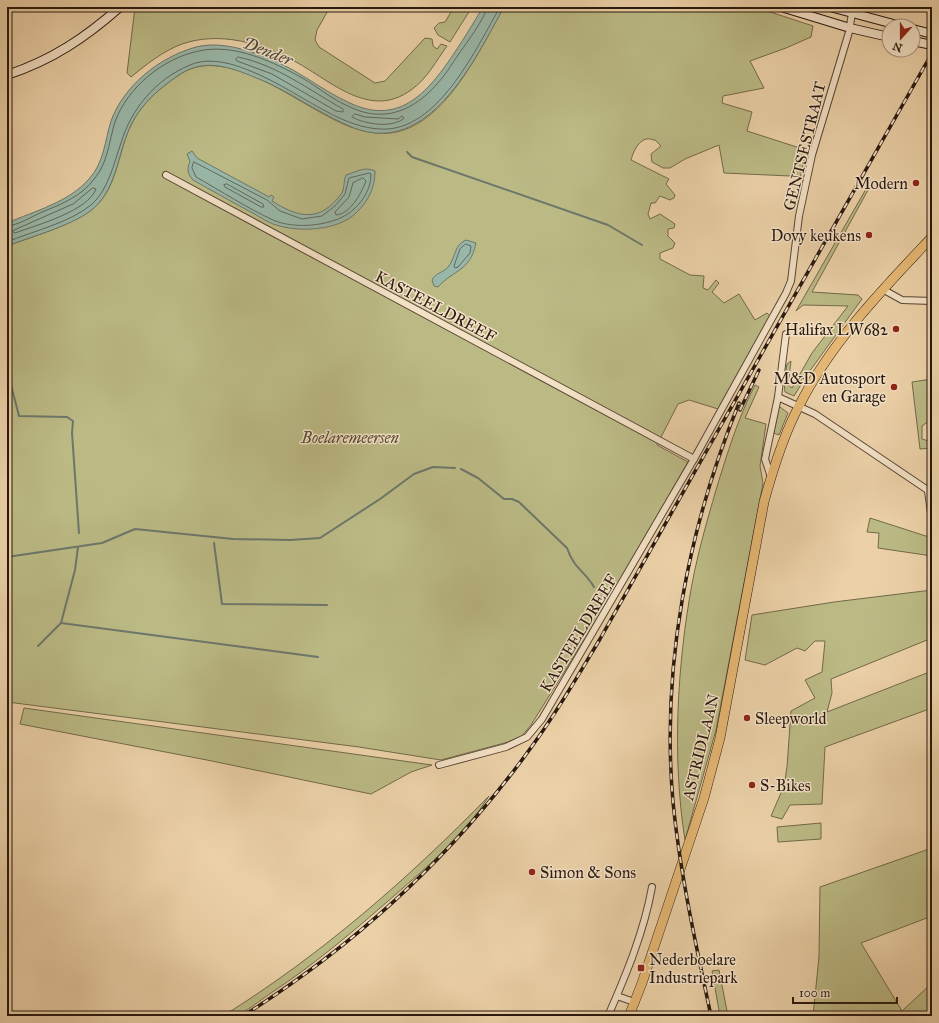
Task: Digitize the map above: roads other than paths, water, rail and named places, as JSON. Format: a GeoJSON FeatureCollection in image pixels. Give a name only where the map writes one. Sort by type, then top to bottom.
{"type":"FeatureCollection","features":[{"type":"Feature","properties":{"kind":"main road"},"geometry":{"type":"LineString","coordinates":[[7,75],[28,68],[68,47],[92,32],[120,7]]}},
{"type":"Feature","properties":{"kind":"main road"},"geometry":{"type":"LineString","coordinates":[[781,7],[850,28],[881,35]]}},
{"type":"Feature","properties":{"kind":"main road"},"geometry":{"type":"LineString","coordinates":[[830,7],[853,10],[881,19]]}},
{"type":"Feature","properties":{"kind":"main road"},"geometry":{"type":"LineString","coordinates":[[921,31],[932,34]]}},
{"type":"Feature","properties":{"kind":"main road"},"geometry":{"type":"LineString","coordinates":[[921,43],[932,45]]}},
{"type":"Feature","properties":{"kind":"main road","name":"ASTRIDLAAN"},"geometry":{"type":"LineString","coordinates":[[629,1016],[704,798],[720,738],[762,516],[771,477],[799,405],[830,355],[884,290],[932,237]]}},
{"type":"Feature","properties":{"kind":"street","name":"GENTSESTRAAT"},"geometry":{"type":"LineString","coordinates":[[786,293],[791,281],[799,216],[812,155],[850,28],[853,10]]}},
{"type":"Feature","properties":{"kind":"street","name":"KASTEELDREEF"},"geometry":{"type":"LineString","coordinates":[[166,174],[694,459]]}},
{"type":"Feature","properties":{"kind":"street"},"geometry":{"type":"LineString","coordinates":[[884,290],[902,300],[932,302]]}},
{"type":"Feature","properties":{"kind":"street","name":"KASTEELDREEF"},"geometry":{"type":"LineString","coordinates":[[439,765],[506,747],[527,737],[542,719],[694,459],[786,293]]}},
{"type":"Feature","properties":{"kind":"street"},"geometry":{"type":"LineString","coordinates":[[771,477],[765,459],[773,414],[778,397],[786,334]]}},
{"type":"Feature","properties":{"kind":"street"},"geometry":{"type":"LineString","coordinates":[[778,397],[799,405],[930,492],[932,520]]}},
{"type":"Feature","properties":{"kind":"street"},"geometry":{"type":"LineString","coordinates":[[608,1016],[626,976],[650,902],[652,887]]}},
{"type":"Feature","properties":{"kind":"street"},"geometry":{"type":"LineString","coordinates":[[617,996],[634,1002]]}},
{"type":"Feature","properties":{"kind":"water","name":"Dender"},"geometry":{"type":"Polygon","coordinates":[[[483,7],[504,7],[464,76],[446,98],[427,116],[405,129],[381,133],[354,128],[267,82],[232,69],[208,65],[186,71],[159,90],[150,98],[139,112],[127,133],[109,188],[95,207],[65,225],[7,246],[7,223],[62,200],[81,187],[89,179],[94,173],[101,159],[111,121],[117,108],[134,84],[157,65],[169,58],[196,47],[211,45],[241,49],[281,64],[352,104],[370,110],[386,110],[400,107],[425,91],[445,66],[483,7]]]}},
{"type":"Feature","properties":{"kind":"water"},"geometry":{"type":"Polygon","coordinates":[[[192,151],[197,158],[269,197],[271,195],[274,197],[272,201],[282,207],[300,214],[309,215],[317,213],[334,203],[343,191],[346,175],[368,169],[375,171],[374,182],[368,198],[357,212],[349,218],[329,227],[294,229],[273,224],[193,180],[188,171],[190,161],[187,154],[192,151]]]}},
{"type":"Feature","properties":{"kind":"water"},"geometry":{"type":"Polygon","coordinates":[[[466,240],[476,243],[470,260],[466,265],[438,287],[434,286],[432,280],[433,278],[447,268],[459,245],[466,240]]]}},
{"type":"Feature","properties":{"kind":"waterway"},"geometry":{"type":"LineString","coordinates":[[407,152],[412,157],[608,225],[642,245]]}},
{"type":"Feature","properties":{"kind":"waterway"},"geometry":{"type":"LineString","coordinates":[[11,351],[11,385],[19,416],[67,417],[73,421],[72,433],[79,533]]}},
{"type":"Feature","properties":{"kind":"waterway"},"geometry":{"type":"LineString","coordinates":[[7,557],[102,543],[135,529],[233,539],[290,540],[320,538],[380,499],[414,474],[433,467],[455,468]]}},
{"type":"Feature","properties":{"kind":"waterway"},"geometry":{"type":"LineString","coordinates":[[461,469],[478,478],[504,499],[512,499],[519,502],[567,548],[573,561],[594,587]]}},
{"type":"Feature","properties":{"kind":"waterway"},"geometry":{"type":"LineString","coordinates":[[214,543],[222,604],[327,605]]}},
{"type":"Feature","properties":{"kind":"waterway"},"geometry":{"type":"LineString","coordinates":[[78,547],[75,570],[61,623],[318,657]]}},
{"type":"Feature","properties":{"kind":"waterway"},"geometry":{"type":"LineString","coordinates":[[38,646],[61,623]]}},
{"type":"Feature","properties":{"kind":"railway"},"geometry":{"type":"LineString","coordinates":[[243,1016],[326,958],[365,927],[402,893],[438,858],[472,821],[505,782],[544,730],[600,639],[932,53]]}},
{"type":"Feature","properties":{"kind":"railway"},"geometry":{"type":"LineString","coordinates":[[740,410],[759,370]]}},
{"type":"Feature","properties":{"kind":"railway"},"geometry":{"type":"LineString","coordinates":[[711,1016],[689,909],[676,829],[670,751],[671,700],[675,649],[682,599],[693,549],[705,499],[739,403]]}},
{"type":"Feature","properties":{"kind":"place","name":"Modern"},"geometry":{"type":"Point","coordinates":[916,183]}},
{"type":"Feature","properties":{"kind":"place","name":"Dovy keukens"},"geometry":{"type":"Point","coordinates":[869,235]}},
{"type":"Feature","properties":{"kind":"place","name":"Halifax LW682"},"geometry":{"type":"Point","coordinates":[896,329]}},
{"type":"Feature","properties":{"kind":"place","name":"M&D Autosport en Garage"},"geometry":{"type":"Point","coordinates":[894,387]}},
{"type":"Feature","properties":{"kind":"place","name":"Sleepworld"},"geometry":{"type":"Point","coordinates":[747,718]}},
{"type":"Feature","properties":{"kind":"place","name":"S-Bikes"},"geometry":{"type":"Point","coordinates":[752,785]}},
{"type":"Feature","properties":{"kind":"place","name":"Simon & Sons"},"geometry":{"type":"Point","coordinates":[532,872]}},
{"type":"Feature","properties":{"kind":"place","name":"Nederboelare Industriepark"},"geometry":{"type":"Point","coordinates":[641,968]}},
{"type":"Feature","properties":{"kind":"park label","name":"Boelaremeersen"},"geometry":{"type":"Point","coordinates":[350,437]}}]}
